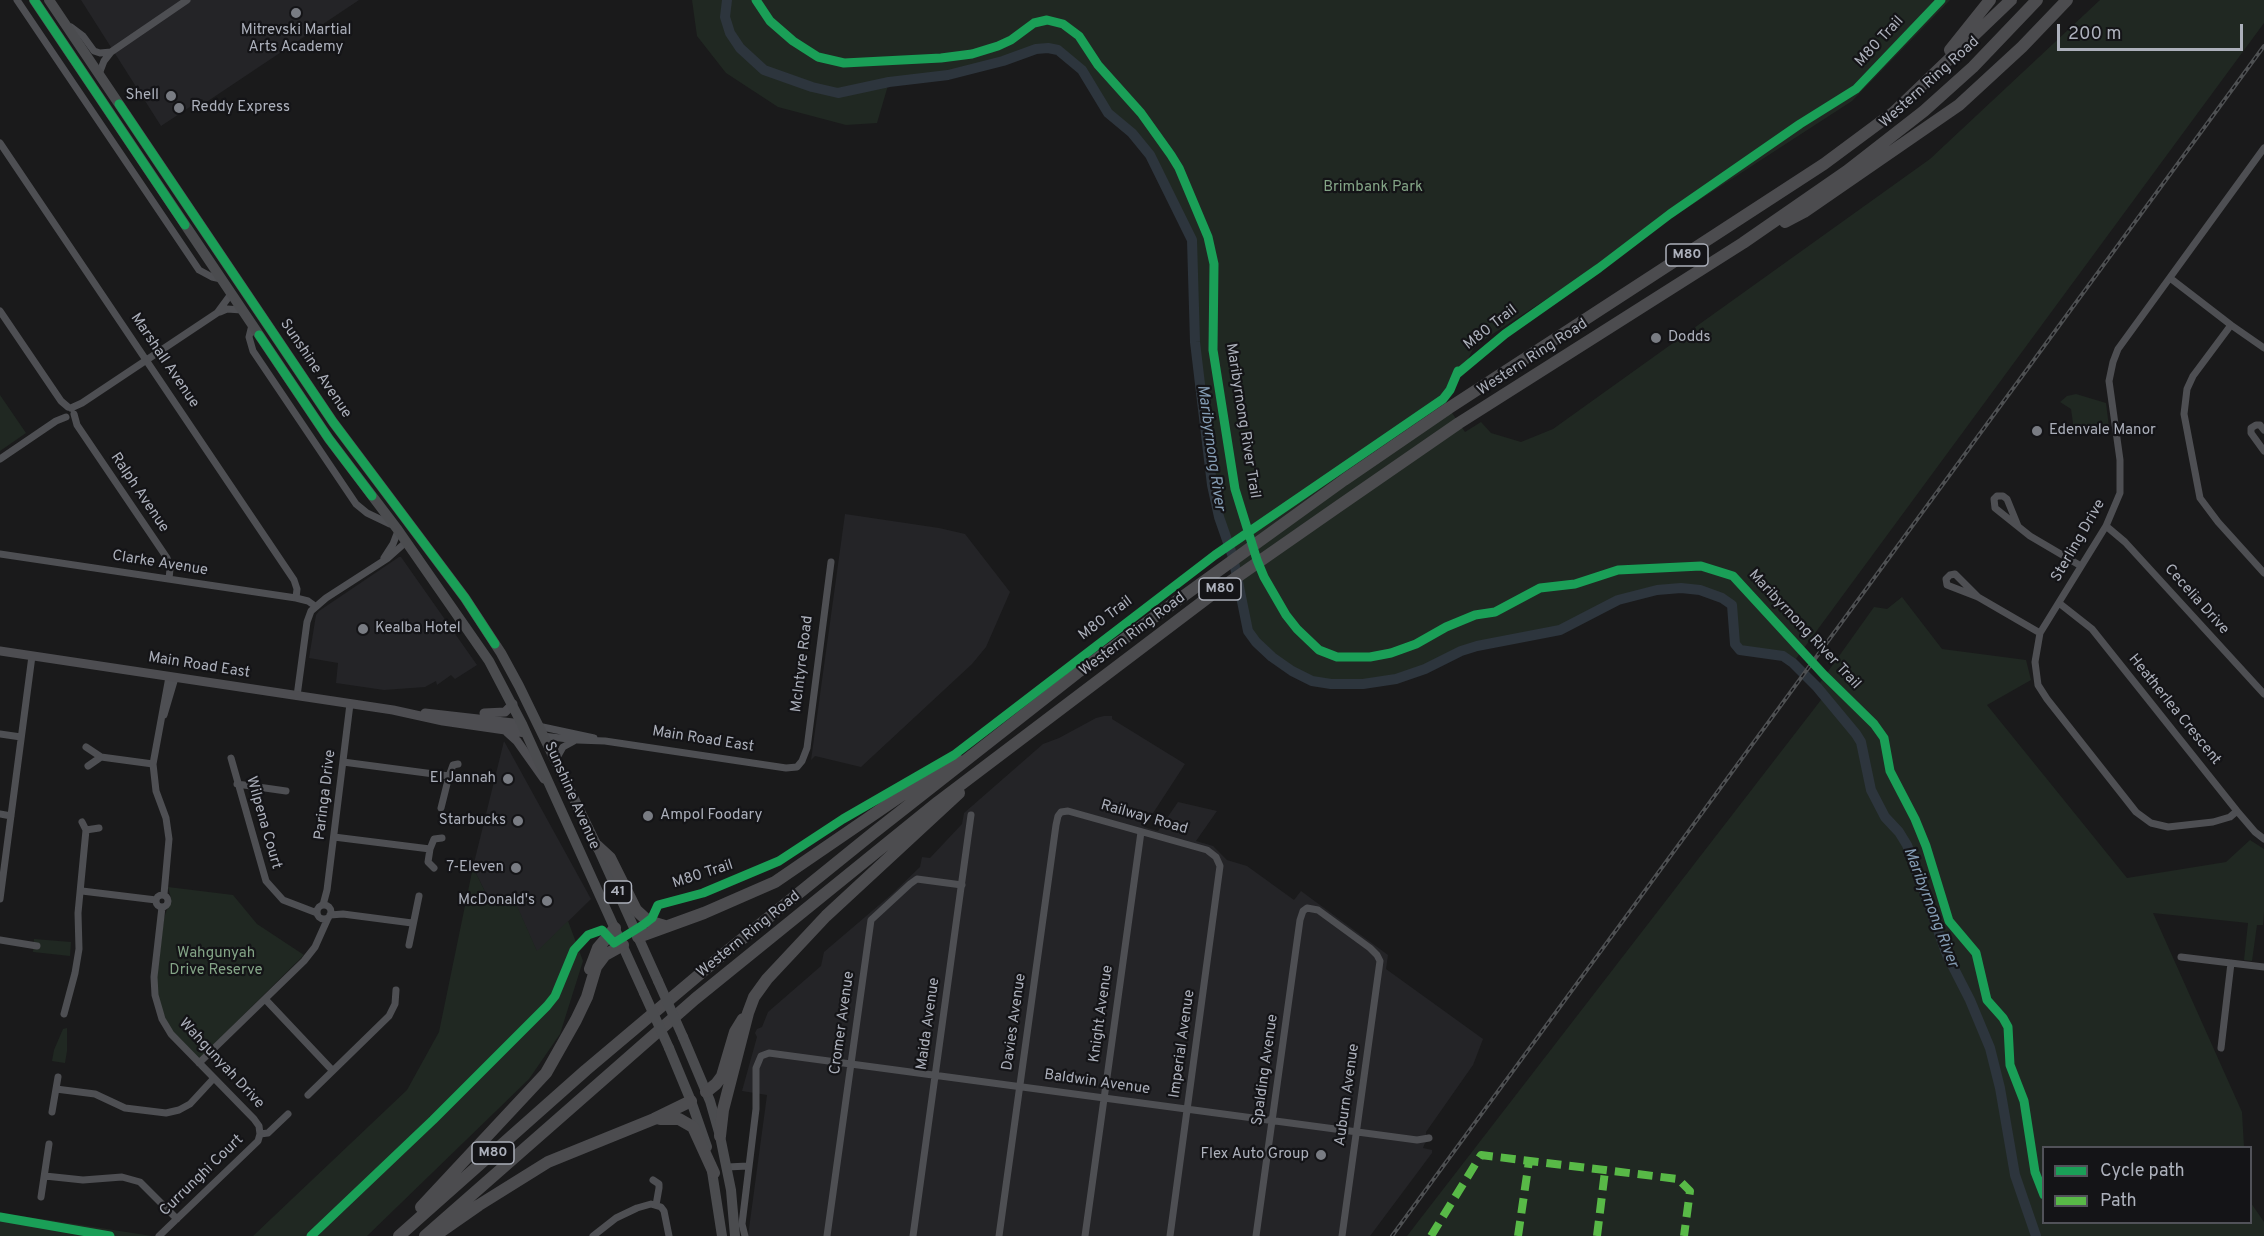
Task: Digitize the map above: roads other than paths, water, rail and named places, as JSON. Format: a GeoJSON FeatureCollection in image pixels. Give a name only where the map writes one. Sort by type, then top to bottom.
{"type":"FeatureCollection","features":[{"type":"Feature","properties":{"kind":"highway"},"geometry":{"type":"LineString","coordinates":[[1916,90],[1990,0]]}},
{"type":"Feature","properties":{"kind":"highway","name":"Western Ring Road"},"geometry":{"type":"LineString","coordinates":[[399,1236],[586,1070],[1041,693],[1077,673],[1306,507],[1449,408],[1824,164],[1894,112],[2011,0]]}},
{"type":"Feature","properties":{"kind":"highway","name":"Western Ring Road"},"geometry":{"type":"LineString","coordinates":[[425,1236],[694,999],[886,843],[987,765],[1214,593],[1459,423],[1743,243],[1847,171],[1924,111],[1973,67],[2037,0]]}},
{"type":"Feature","properties":{"kind":"highway"},"geometry":{"type":"LineString","coordinates":[[1743,243],[1804,213],[1959,105],[2022,47],[2067,0]]}},
{"type":"Feature","properties":{"kind":"highway"},"geometry":{"type":"LineString","coordinates":[[638,937],[704,913],[775,882],[963,757]]}},
{"type":"Feature","properties":{"kind":"highway"},"geometry":{"type":"LineString","coordinates":[[706,1092],[722,1076],[735,1032],[754,997],[767,979],[795,947],[987,765]]}},
{"type":"Feature","properties":{"kind":"highway"},"geometry":{"type":"LineString","coordinates":[[597,846],[610,858],[636,910],[648,921],[665,926]]}},
{"type":"Feature","properties":{"kind":"highway"},"geometry":{"type":"LineString","coordinates":[[576,1020],[595,953],[615,928]]}},
{"type":"Feature","properties":{"kind":"highway"},"geometry":{"type":"LineString","coordinates":[[393,1236],[538,1082],[553,1063],[576,1020],[587,997],[596,967],[605,956],[623,945]]}},
{"type":"Feature","properties":{"kind":"highway"},"geometry":{"type":"LineString","coordinates":[[720,1136],[723,1110],[747,1013]]}},
{"type":"Feature","properties":{"kind":"highway"},"geometry":{"type":"LineString","coordinates":[[435,1236],[479,1205],[548,1162],[692,1101]]}},
{"type":"Feature","properties":{"kind":"highway"},"geometry":{"type":"LineString","coordinates":[[654,1119],[679,1119],[689,1124],[695,1131],[714,1173]]}},
{"type":"Feature","properties":{"kind":"main road","name":"Sunshine Avenue"},"geometry":{"type":"LineString","coordinates":[[34,0],[330,439],[397,528],[475,639],[513,704],[692,1101],[714,1173],[722,1231]]}},
{"type":"Feature","properties":{"kind":"main road","name":"Sunshine Avenue"},"geometry":{"type":"LineString","coordinates":[[49,0],[343,436],[414,528],[475,613],[512,673],[597,846],[683,1037],[706,1092],[727,1167]]}},
{"type":"Feature","properties":{"kind":"main road"},"geometry":{"type":"LineString","coordinates":[[81,70],[99,74]]}},
{"type":"Feature","properties":{"kind":"main road"},"geometry":{"type":"LineString","coordinates":[[149,148],[146,157],[173,207]]}},
{"type":"Feature","properties":{"kind":"main road"},"geometry":{"type":"LineString","coordinates":[[243,289],[274,345],[276,351],[274,357]]}},
{"type":"Feature","properties":{"kind":"main road"},"geometry":{"type":"LineString","coordinates":[[379,485],[391,508],[409,531],[409,538],[406,542]]}},
{"type":"Feature","properties":{"kind":"main road","name":"Main Road East"},"geometry":{"type":"LineString","coordinates":[[0,651],[350,704],[442,714],[540,731]]}},
{"type":"Feature","properties":{"kind":"main road"},"geometry":{"type":"LineString","coordinates":[[442,714],[459,711],[498,714],[505,712],[513,704]]}},
{"type":"Feature","properties":{"kind":"main road","name":"Main Road East"},"geometry":{"type":"LineString","coordinates":[[393,710],[442,721],[506,731],[524,729]]}},
{"type":"Feature","properties":{"kind":"main road"},"geometry":{"type":"LineString","coordinates":[[506,731],[517,741],[549,785]]}},
{"type":"Feature","properties":{"kind":"main road"},"geometry":{"type":"LineString","coordinates":[[623,945],[638,937]]}},
{"type":"Feature","properties":{"kind":"main road"},"geometry":{"type":"LineString","coordinates":[[692,1101],[706,1092]]}},
{"type":"Feature","properties":{"kind":"main road"},"geometry":{"type":"LineString","coordinates":[[722,1231],[724,1201],[722,1175],[727,1167]]}},
{"type":"Feature","properties":{"kind":"main road","name":"41"},"geometry":{"type":"LineString","coordinates":[[727,1167],[734,1211],[735,1236]]}},
{"type":"Feature","properties":{"kind":"street"},"geometry":{"type":"LineString","coordinates":[[17,0],[199,270],[221,279]]}},
{"type":"Feature","properties":{"kind":"street"},"geometry":{"type":"LineString","coordinates":[[99,74],[106,57],[111,52],[187,0]]}},
{"type":"Feature","properties":{"kind":"street"},"geometry":{"type":"LineString","coordinates":[[64,22],[82,36],[94,51],[111,52]]}},
{"type":"Feature","properties":{"kind":"street","name":"Marshall Avenue"},"geometry":{"type":"LineString","coordinates":[[0,143],[294,580],[297,589],[296,598]]}},
{"type":"Feature","properties":{"kind":"street","name":"Sterling Drive"},"geometry":{"type":"LineString","coordinates":[[2237,811],[2230,817],[2213,822],[2168,827],[2151,823],[2136,812],[2038,685],[2035,649],[2040,633],[2106,526],[2120,493],[2120,460],[2109,381],[2118,349],[2264,148]]}},
{"type":"Feature","properties":{"kind":"street"},"geometry":{"type":"LineString","coordinates":[[2170,278],[2264,348]]}},
{"type":"Feature","properties":{"kind":"street"},"geometry":{"type":"LineString","coordinates":[[0,459],[217,312],[231,294]]}},
{"type":"Feature","properties":{"kind":"street"},"geometry":{"type":"LineString","coordinates":[[217,312],[227,309],[242,310]]}},
{"type":"Feature","properties":{"kind":"street","name":"Ralph Avenue"},"geometry":{"type":"LineString","coordinates":[[0,311],[167,558],[170,569],[169,579]]}},
{"type":"Feature","properties":{"kind":"street"},"geometry":{"type":"LineString","coordinates":[[252,325],[249,337],[253,351],[356,504],[367,513],[397,528],[393,544],[380,562]]}},
{"type":"Feature","properties":{"kind":"street"},"geometry":{"type":"LineString","coordinates":[[2231,325],[2193,376],[2187,389],[2184,414],[2200,498],[2218,522],[2264,573]]}},
{"type":"Feature","properties":{"kind":"street"},"geometry":{"type":"LineString","coordinates":[[2264,430],[2260,425],[2251,428],[2251,433],[2264,452]]}},
{"type":"Feature","properties":{"kind":"street"},"geometry":{"type":"LineString","coordinates":[[2018,526],[2030,536],[2081,566]]}},
{"type":"Feature","properties":{"kind":"street","name":"Cecelia Drive"},"geometry":{"type":"LineString","coordinates":[[2106,526],[2125,542],[2264,694]]}},
{"type":"Feature","properties":{"kind":"street"},"geometry":{"type":"LineString","coordinates":[[297,696],[307,622],[315,606],[406,542]]}},
{"type":"Feature","properties":{"kind":"street"},"geometry":{"type":"LineString","coordinates":[[394,552],[405,551],[415,555]]}},
{"type":"Feature","properties":{"kind":"street","name":"Clarke Avenue"},"geometry":{"type":"LineString","coordinates":[[0,554],[296,598],[308,601],[315,606]]}},
{"type":"Feature","properties":{"kind":"street","name":"McIntyre Road"},"geometry":{"type":"LineString","coordinates":[[797,767],[807,748],[831,562]]}},
{"type":"Feature","properties":{"kind":"street"},"geometry":{"type":"LineString","coordinates":[[1978,597],[2040,633]]}},
{"type":"Feature","properties":{"kind":"street","name":"Heatherlea Crescent"},"geometry":{"type":"LineString","coordinates":[[2059,603],[2092,629],[2237,811],[2264,839]]}},
{"type":"Feature","properties":{"kind":"street"},"geometry":{"type":"LineString","coordinates":[[0,897],[32,656]]}},
{"type":"Feature","properties":{"kind":"street"},"geometry":{"type":"LineString","coordinates":[[156,900],[158,906],[162,907],[166,906],[169,900],[164,894],[169,839],[166,818],[156,791],[153,764],[172,677]]}},
{"type":"Feature","properties":{"kind":"street","name":"Paringa Drive"},"geometry":{"type":"LineString","coordinates":[[199,1063],[308,956],[321,932],[350,704]]}},
{"type":"Feature","properties":{"kind":"street","name":"Main Road East"},"geometry":{"type":"LineString","coordinates":[[540,731],[577,740],[605,741],[786,768],[797,767]]}},
{"type":"Feature","properties":{"kind":"street","name":"Main Road East"},"geometry":{"type":"LineString","coordinates":[[540,731],[577,733],[605,741]]}},
{"type":"Feature","properties":{"kind":"street"},"geometry":{"type":"LineString","coordinates":[[0,734],[21,737]]}},
{"type":"Feature","properties":{"kind":"street"},"geometry":{"type":"LineString","coordinates":[[555,761],[563,747],[577,740]]}},
{"type":"Feature","properties":{"kind":"street"},"geometry":{"type":"LineString","coordinates":[[86,747],[101,757],[153,764]]}},
{"type":"Feature","properties":{"kind":"street"},"geometry":{"type":"LineString","coordinates":[[88,766],[101,757]]}},
{"type":"Feature","properties":{"kind":"street","name":"Wilpena Court"},"geometry":{"type":"LineString","coordinates":[[231,758],[266,881],[283,900],[306,909],[412,923]]}},
{"type":"Feature","properties":{"kind":"street"},"geometry":{"type":"LineString","coordinates":[[343,762],[449,776]]}},
{"type":"Feature","properties":{"kind":"street"},"geometry":{"type":"LineString","coordinates":[[441,808],[452,767],[458,764]]}},
{"type":"Feature","properties":{"kind":"street"},"geometry":{"type":"LineString","coordinates":[[237,783],[286,791]]}},
{"type":"Feature","properties":{"kind":"street","name":"Railway Road"},"geometry":{"type":"LineString","coordinates":[[1061,812],[1071,812],[1207,850],[1216,857]]}},
{"type":"Feature","properties":{"kind":"street","name":"Davies Avenue"},"geometry":{"type":"LineString","coordinates":[[999,1236],[1056,825],[1061,812]]}},
{"type":"Feature","properties":{"kind":"street"},"geometry":{"type":"LineString","coordinates":[[0,814],[11,816]]}},
{"type":"Feature","properties":{"kind":"street","name":"Maida Avenue"},"geometry":{"type":"LineString","coordinates":[[913,1236],[971,815]]}},
{"type":"Feature","properties":{"kind":"street"},"geometry":{"type":"LineString","coordinates":[[64,1014],[75,973],[86,830],[82,822]]}},
{"type":"Feature","properties":{"kind":"street"},"geometry":{"type":"LineString","coordinates":[[86,830],[99,828]]}},
{"type":"Feature","properties":{"kind":"street","name":"Knight Avenue"},"geometry":{"type":"LineString","coordinates":[[1085,1236],[1141,832]]}},
{"type":"Feature","properties":{"kind":"street"},"geometry":{"type":"LineString","coordinates":[[334,837],[430,849]]}},
{"type":"Feature","properties":{"kind":"street"},"geometry":{"type":"LineString","coordinates":[[434,868],[428,862],[430,849],[435,839],[442,838]]}},
{"type":"Feature","properties":{"kind":"street","name":"Imperial Avenue"},"geometry":{"type":"LineString","coordinates":[[1170,1236],[1220,875],[1220,866],[1216,857]]}},
{"type":"Feature","properties":{"kind":"street","name":"Cromer Avenue"},"geometry":{"type":"LineString","coordinates":[[827,1236],[869,928],[873,917],[917,879],[962,885]]}},
{"type":"Feature","properties":{"kind":"street"},"geometry":{"type":"LineString","coordinates":[[82,891],[156,900]]}},
{"type":"Feature","properties":{"kind":"street"},"geometry":{"type":"LineString","coordinates":[[156,900],[158,896],[164,894]]}},
{"type":"Feature","properties":{"kind":"street"},"geometry":{"type":"LineString","coordinates":[[409,945],[419,896]]}},
{"type":"Feature","properties":{"kind":"street","name":"Wahgunyah Drive"},"geometry":{"type":"LineString","coordinates":[[162,907],[154,976],[156,1004],[162,1018],[171,1034],[254,1119],[259,1126],[260,1134]]}},
{"type":"Feature","properties":{"kind":"street","name":"Auburn Avenue"},"geometry":{"type":"LineString","coordinates":[[1305,909],[1318,910],[1370,948],[1379,958],[1342,1236]]}},
{"type":"Feature","properties":{"kind":"street","name":"Spalding Avenue"},"geometry":{"type":"LineString","coordinates":[[1256,1236],[1300,920],[1305,909]]}},
{"type":"Feature","properties":{"kind":"street"},"geometry":{"type":"LineString","coordinates":[[0,940],[37,946]]}},
{"type":"Feature","properties":{"kind":"street"},"geometry":{"type":"LineString","coordinates":[[2181,957],[2264,967]]}},
{"type":"Feature","properties":{"kind":"street"},"geometry":{"type":"LineString","coordinates":[[2221,1048],[2231,963]]}},
{"type":"Feature","properties":{"kind":"street"},"geometry":{"type":"LineString","coordinates":[[308,1095],[389,1016],[395,1004],[396,990]]}},
{"type":"Feature","properties":{"kind":"street"},"geometry":{"type":"LineString","coordinates":[[265,999],[332,1070]]}},
{"type":"Feature","properties":{"kind":"street","name":"Baldwin Avenue"},"geometry":{"type":"LineString","coordinates":[[748,1166],[756,1109],[756,1068],[761,1056],[773,1053],[1417,1140],[1429,1138]]}},
{"type":"Feature","properties":{"kind":"street"},"geometry":{"type":"LineString","coordinates":[[52,1113],[58,1077]]}},
{"type":"Feature","properties":{"kind":"street"},"geometry":{"type":"LineString","coordinates":[[56,1089],[95,1094],[125,1108],[166,1113],[190,1104],[214,1078]]}},
{"type":"Feature","properties":{"kind":"street","name":"Currunghi Court"},"geometry":{"type":"LineString","coordinates":[[159,1236],[258,1141],[260,1134],[268,1132],[288,1114]]}},
{"type":"Feature","properties":{"kind":"street"},"geometry":{"type":"LineString","coordinates":[[41,1197],[49,1144]]}},
{"type":"Feature","properties":{"kind":"street"},"geometry":{"type":"LineString","coordinates":[[727,1167],[748,1166],[742,1224],[745,1236]]}},
{"type":"Feature","properties":{"kind":"street"},"geometry":{"type":"LineString","coordinates":[[45,1176],[83,1180],[122,1177],[140,1182],[177,1219]]}},
{"type":"Feature","properties":{"kind":"street"},"geometry":{"type":"LineString","coordinates":[[654,1180],[659,1184],[656,1205]]}},
{"type":"Feature","properties":{"kind":"street"},"geometry":{"type":"LineString","coordinates":[[593,1236],[622,1215],[647,1204],[656,1205],[664,1211],[669,1236]]}},
{"type":"Feature","properties":{"kind":"waterway","name":"Maribyrnong River"},"geometry":{"type":"LineString","coordinates":[[727,0],[725,17],[730,33],[740,48],[764,70],[812,87],[838,93],[889,82],[948,75],[1003,61],[1036,49],[1058,50],[1082,70],[1108,113],[1132,133],[1150,155],[1192,240],[1195,342],[1212,485],[1219,517],[1233,557],[1248,631],[1272,657],[1292,671],[1312,681],[1331,684],[1363,684],[1396,679],[1477,646],[1560,630],[1618,600],[1657,590],[1681,588],[1700,590],[1722,598],[1732,605],[1735,644],[1740,650],[1783,656],[1793,663],[1817,687],[1861,742],[1871,790],[1885,817],[1907,845],[1947,955],[1970,1000],[1990,1048],[2000,1088],[2015,1175],[2036,1236]]}},
{"type":"Feature","properties":{"kind":"railway"},"geometry":{"type":"LineString","coordinates":[[1392,1236],[2264,46]]}},
{"type":"Feature","properties":{"kind":"place","name":"Mitrevski Martial Arts Academy"},"geometry":{"type":"Point","coordinates":[296,13]}},
{"type":"Feature","properties":{"kind":"place","name":"Shell"},"geometry":{"type":"Point","coordinates":[171,96]}},
{"type":"Feature","properties":{"kind":"place","name":"Reddy Express"},"geometry":{"type":"Point","coordinates":[179,108]}},
{"type":"Feature","properties":{"kind":"place","name":"Dodds"},"geometry":{"type":"Point","coordinates":[1656,338]}},
{"type":"Feature","properties":{"kind":"place","name":"Edenvale Manor"},"geometry":{"type":"Point","coordinates":[2037,431]}},
{"type":"Feature","properties":{"kind":"place","name":"Kealba Hotel"},"geometry":{"type":"Point","coordinates":[363,629]}},
{"type":"Feature","properties":{"kind":"place","name":"El Jannah"},"geometry":{"type":"Point","coordinates":[508,779]}},
{"type":"Feature","properties":{"kind":"place","name":"Ampol Foodary"},"geometry":{"type":"Point","coordinates":[648,816]}},
{"type":"Feature","properties":{"kind":"place","name":"Starbucks"},"geometry":{"type":"Point","coordinates":[518,821]}},
{"type":"Feature","properties":{"kind":"place","name":"7-Eleven"},"geometry":{"type":"Point","coordinates":[516,868]}},
{"type":"Feature","properties":{"kind":"place","name":"McDonald's"},"geometry":{"type":"Point","coordinates":[547,901]}},
{"type":"Feature","properties":{"kind":"place","name":"Flex Auto Group"},"geometry":{"type":"Point","coordinates":[1321,1155]}},
{"type":"Feature","properties":{"kind":"park label","name":"Brimbank Park"},"geometry":{"type":"Point","coordinates":[1373,188]}},
{"type":"Feature","properties":{"kind":"park label","name":"Wahgunyah Drive Reserve"},"geometry":{"type":"Point","coordinates":[216,962]}}]}
